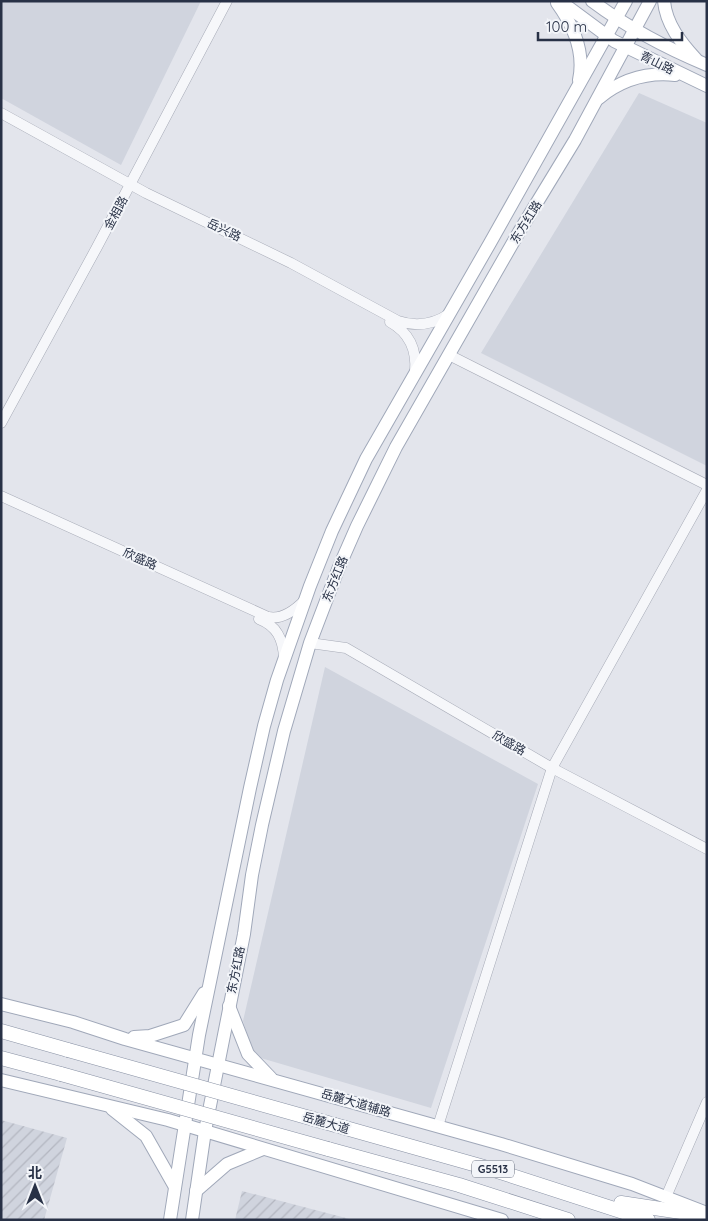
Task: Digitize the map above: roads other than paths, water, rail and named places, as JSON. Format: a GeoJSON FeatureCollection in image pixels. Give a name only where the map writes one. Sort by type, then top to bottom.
{"type":"FeatureCollection","features":[{"type":"Feature","properties":{"kind":"highway","name":"岳麓大道"},"geometry":{"type":"LineString","coordinates":[[1,1031],[491,1169],[648,1220]]}},
{"type":"Feature","properties":{"kind":"highway","name":"岳麓大道"},"geometry":{"type":"LineString","coordinates":[[1,1058],[459,1185],[568,1220]]}},
{"type":"Feature","properties":{"kind":"highway"},"geometry":{"type":"LineString","coordinates":[[584,1198],[707,1216]]}},
{"type":"Feature","properties":{"kind":"main road"},"geometry":{"type":"LineString","coordinates":[[556,1],[568,20],[579,46],[578,86]]}},
{"type":"Feature","properties":{"kind":"main road","name":"青山路"},"geometry":{"type":"LineString","coordinates":[[560,1],[625,47],[707,86]]}},
{"type":"Feature","properties":{"kind":"main road","name":"青山路"},"geometry":{"type":"LineString","coordinates":[[592,1],[634,30],[703,64]]}},
{"type":"Feature","properties":{"kind":"main road","name":"东方红路"},"geometry":{"type":"LineString","coordinates":[[170,1220],[208,986],[252,780],[264,726],[284,659],[305,600],[328,540],[376,442],[626,1]]}},
{"type":"Feature","properties":{"kind":"main road","name":"东方红路"},"geometry":{"type":"LineString","coordinates":[[192,1220],[205,1131],[244,934],[252,875],[274,773],[310,643],[339,567],[377,483],[519,232],[575,140],[650,1]]}},
{"type":"Feature","properties":{"kind":"main road"},"geometry":{"type":"LineString","coordinates":[[664,1],[671,27],[703,64]]}},
{"type":"Feature","properties":{"kind":"main road"},"geometry":{"type":"LineString","coordinates":[[595,102],[615,87],[636,77],[663,74],[688,77]]}},
{"type":"Feature","properties":{"kind":"main road"},"geometry":{"type":"LineString","coordinates":[[119,1037],[150,1036],[184,1025],[208,986]]}},
{"type":"Feature","properties":{"kind":"main road","name":"岳麓大道辅路"},"geometry":{"type":"LineString","coordinates":[[1,1004],[73,1022],[119,1037],[438,1126],[632,1184],[707,1212]]}},
{"type":"Feature","properties":{"kind":"main road"},"geometry":{"type":"LineString","coordinates":[[229,1006],[248,1054],[273,1080]]}},
{"type":"Feature","properties":{"kind":"main road"},"geometry":{"type":"LineString","coordinates":[[1,1080],[185,1125],[502,1220]]}},
{"type":"Feature","properties":{"kind":"main road"},"geometry":{"type":"LineString","coordinates":[[108,1105],[146,1136],[175,1187]]}},
{"type":"Feature","properties":{"kind":"main road"},"geometry":{"type":"LineString","coordinates":[[196,1191],[227,1164],[263,1149]]}},
{"type":"Feature","properties":{"kind":"street","name":"金相路"},"geometry":{"type":"LineString","coordinates":[[1,423],[222,1]]}},
{"type":"Feature","properties":{"kind":"street","name":"金相路"},"geometry":{"type":"LineString","coordinates":[[1,411],[227,1]]}},
{"type":"Feature","properties":{"kind":"street","name":"岳兴路"},"geometry":{"type":"LineString","coordinates":[[1,113],[127,185],[299,267],[398,321],[414,325],[438,320],[450,314]]}},
{"type":"Feature","properties":{"kind":"street","name":"岳兴路"},"geometry":{"type":"LineString","coordinates":[[1,119],[290,268],[396,326],[407,335],[411,342],[415,357],[415,373]]}},
{"type":"Feature","properties":{"kind":"street"},"geometry":{"type":"LineString","coordinates":[[449,355],[707,485]]}},
{"type":"Feature","properties":{"kind":"street"},"geometry":{"type":"LineString","coordinates":[[438,1126],[552,768],[707,490]]}},
{"type":"Feature","properties":{"kind":"street","name":"欣盛路"},"geometry":{"type":"LineString","coordinates":[[1,496],[268,617],[282,616],[298,607],[305,600]]}},
{"type":"Feature","properties":{"kind":"street","name":"欣盛路"},"geometry":{"type":"LineString","coordinates":[[1,501],[268,623],[275,628],[281,640],[284,659]]}},
{"type":"Feature","properties":{"kind":"street","name":"欣盛路"},"geometry":{"type":"LineString","coordinates":[[310,643],[346,648],[552,768],[707,849]]}},
{"type":"Feature","properties":{"kind":"street"},"geometry":{"type":"LineString","coordinates":[[666,1197],[707,1102]]}}]}
